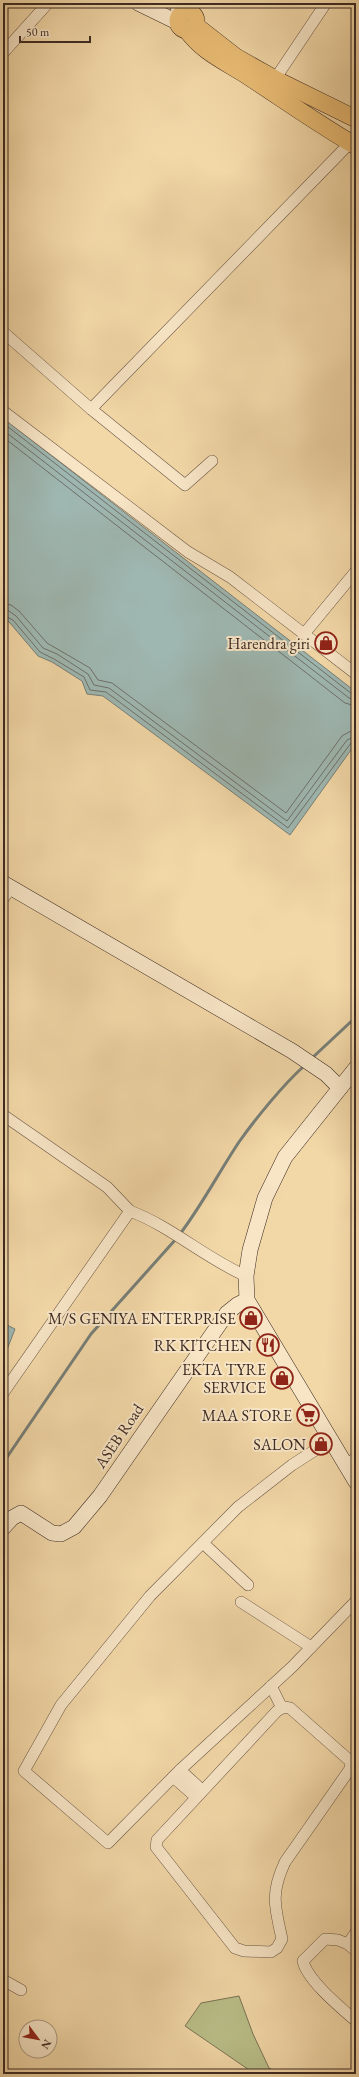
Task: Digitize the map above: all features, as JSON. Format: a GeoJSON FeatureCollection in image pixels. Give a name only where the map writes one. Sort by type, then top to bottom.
{"type":"FeatureCollection","features":[{"type":"Feature","properties":{"kind":"main road"},"geometry":{"type":"LineString","coordinates":[[186,16],[236,57],[275,79],[293,97],[307,118],[354,140]]}},
{"type":"Feature","properties":{"kind":"main road"},"geometry":{"type":"LineString","coordinates":[[186,16],[193,40],[213,55],[293,97],[356,119]]}},
{"type":"Feature","properties":{"kind":"street"},"geometry":{"type":"LineString","coordinates":[[3,53],[48,3]]}},
{"type":"Feature","properties":{"kind":"street"},"geometry":{"type":"LineString","coordinates":[[138,3],[186,16]]}},
{"type":"Feature","properties":{"kind":"street"},"geometry":{"type":"LineString","coordinates":[[275,79],[326,3]]}},
{"type":"Feature","properties":{"kind":"street"},"geometry":{"type":"LineString","coordinates":[[91,409],[354,140]]}},
{"type":"Feature","properties":{"kind":"street"},"geometry":{"type":"LineString","coordinates":[[3,332],[91,409],[185,484],[212,461]]}},
{"type":"Feature","properties":{"kind":"street"},"geometry":{"type":"LineString","coordinates":[[3,410],[188,552],[230,577],[356,674]]}},
{"type":"Feature","properties":{"kind":"street"},"geometry":{"type":"LineString","coordinates":[[304,634],[356,571]]}},
{"type":"Feature","properties":{"kind":"street"},"geometry":{"type":"LineString","coordinates":[[6,890],[292,1052],[326,1074],[340,1088]]}},
{"type":"Feature","properties":{"kind":"street"},"geometry":{"type":"LineString","coordinates":[[356,1068],[285,1157],[265,1198],[250,1250],[246,1276],[247,1300],[331,1440],[352,1462],[356,1482]]}},
{"type":"Feature","properties":{"kind":"street"},"geometry":{"type":"LineString","coordinates":[[3,1116],[107,1187],[130,1211],[149,1218],[188,1243],[246,1276]]}},
{"type":"Feature","properties":{"kind":"street"},"geometry":{"type":"LineString","coordinates":[[3,1393],[130,1211]]}},
{"type":"Feature","properties":{"kind":"street","name":"ASEB Road"},"geometry":{"type":"LineString","coordinates":[[3,1528],[12,1518],[21,1513],[52,1533],[61,1534],[74,1527],[100,1496],[227,1313],[237,1305],[247,1300]]}},
{"type":"Feature","properties":{"kind":"street"},"geometry":{"type":"LineString","coordinates":[[331,1440],[292,1465],[238,1507],[150,1596],[61,1705],[24,1771],[108,1843],[177,1773],[268,1688],[356,1601]]}},
{"type":"Feature","properties":{"kind":"street"},"geometry":{"type":"LineString","coordinates":[[203,1543],[248,1585]]}},
{"type":"Feature","properties":{"kind":"street"},"geometry":{"type":"LineString","coordinates":[[241,1602],[310,1647]]}},
{"type":"Feature","properties":{"kind":"street"},"geometry":{"type":"LineString","coordinates":[[268,1688],[280,1710]]}},
{"type":"Feature","properties":{"kind":"street"},"geometry":{"type":"LineString","coordinates":[[290,1708],[351,1763],[350,1769],[285,1862],[277,1879],[274,1898],[282,1939],[277,1948],[271,1952],[244,1951],[235,1948],[156,1847],[157,1840],[199,1793],[280,1710],[290,1708]]}},
{"type":"Feature","properties":{"kind":"street"},"geometry":{"type":"LineString","coordinates":[[177,1773],[199,1793]]}},
{"type":"Feature","properties":{"kind":"street"},"geometry":{"type":"LineString","coordinates":[[356,1932],[352,1948],[338,1940],[325,1939],[303,1961],[305,1968],[315,1982],[356,2021]]}},
{"type":"Feature","properties":{"kind":"street"},"geometry":{"type":"LineString","coordinates":[[3,1980],[21,1990]]}},
{"type":"Feature","properties":{"kind":"green space"},"geometry":{"type":"Polygon","coordinates":[[[239,1996],[253,2034],[269,2068],[280,2074],[255,2074],[185,2026],[201,2003],[239,1996]]]}},
{"type":"Feature","properties":{"kind":"water"},"geometry":{"type":"Polygon","coordinates":[[[3,418],[356,692],[356,743],[290,835],[103,696],[87,694],[82,681],[52,662],[38,656],[10,623],[3,617],[3,418]]]}},
{"type":"Feature","properties":{"kind":"water"},"geometry":{"type":"Polygon","coordinates":[[[3,1323],[15,1329],[3,1360],[3,1323]]]}},
{"type":"Feature","properties":{"kind":"waterway"},"geometry":{"type":"LineString","coordinates":[[311,1059],[356,1017]]}},
{"type":"Feature","properties":{"kind":"waterway"},"geometry":{"type":"LineString","coordinates":[[180,1234],[196,1212],[239,1142],[279,1092],[304,1066]]}},
{"type":"Feature","properties":{"kind":"waterway"},"geometry":{"type":"LineString","coordinates":[[3,1463],[91,1334],[176,1239]]}},
{"type":"Feature","properties":{"kind":"place","name":"Harendra giri"},"geometry":{"type":"Point","coordinates":[326,643]}},
{"type":"Feature","properties":{"kind":"place","name":"M/S GENIYA ENTERPRISE"},"geometry":{"type":"Point","coordinates":[251,1318]}},
{"type":"Feature","properties":{"kind":"place","name":"RK KITCHEN"},"geometry":{"type":"Point","coordinates":[268,1345]}},
{"type":"Feature","properties":{"kind":"place","name":"EKTA TYRE SERVICE"},"geometry":{"type":"Point","coordinates":[282,1378]}},
{"type":"Feature","properties":{"kind":"place","name":"MAA STORE"},"geometry":{"type":"Point","coordinates":[308,1415]}},
{"type":"Feature","properties":{"kind":"place","name":"SALON"},"geometry":{"type":"Point","coordinates":[321,1444]}}]}
